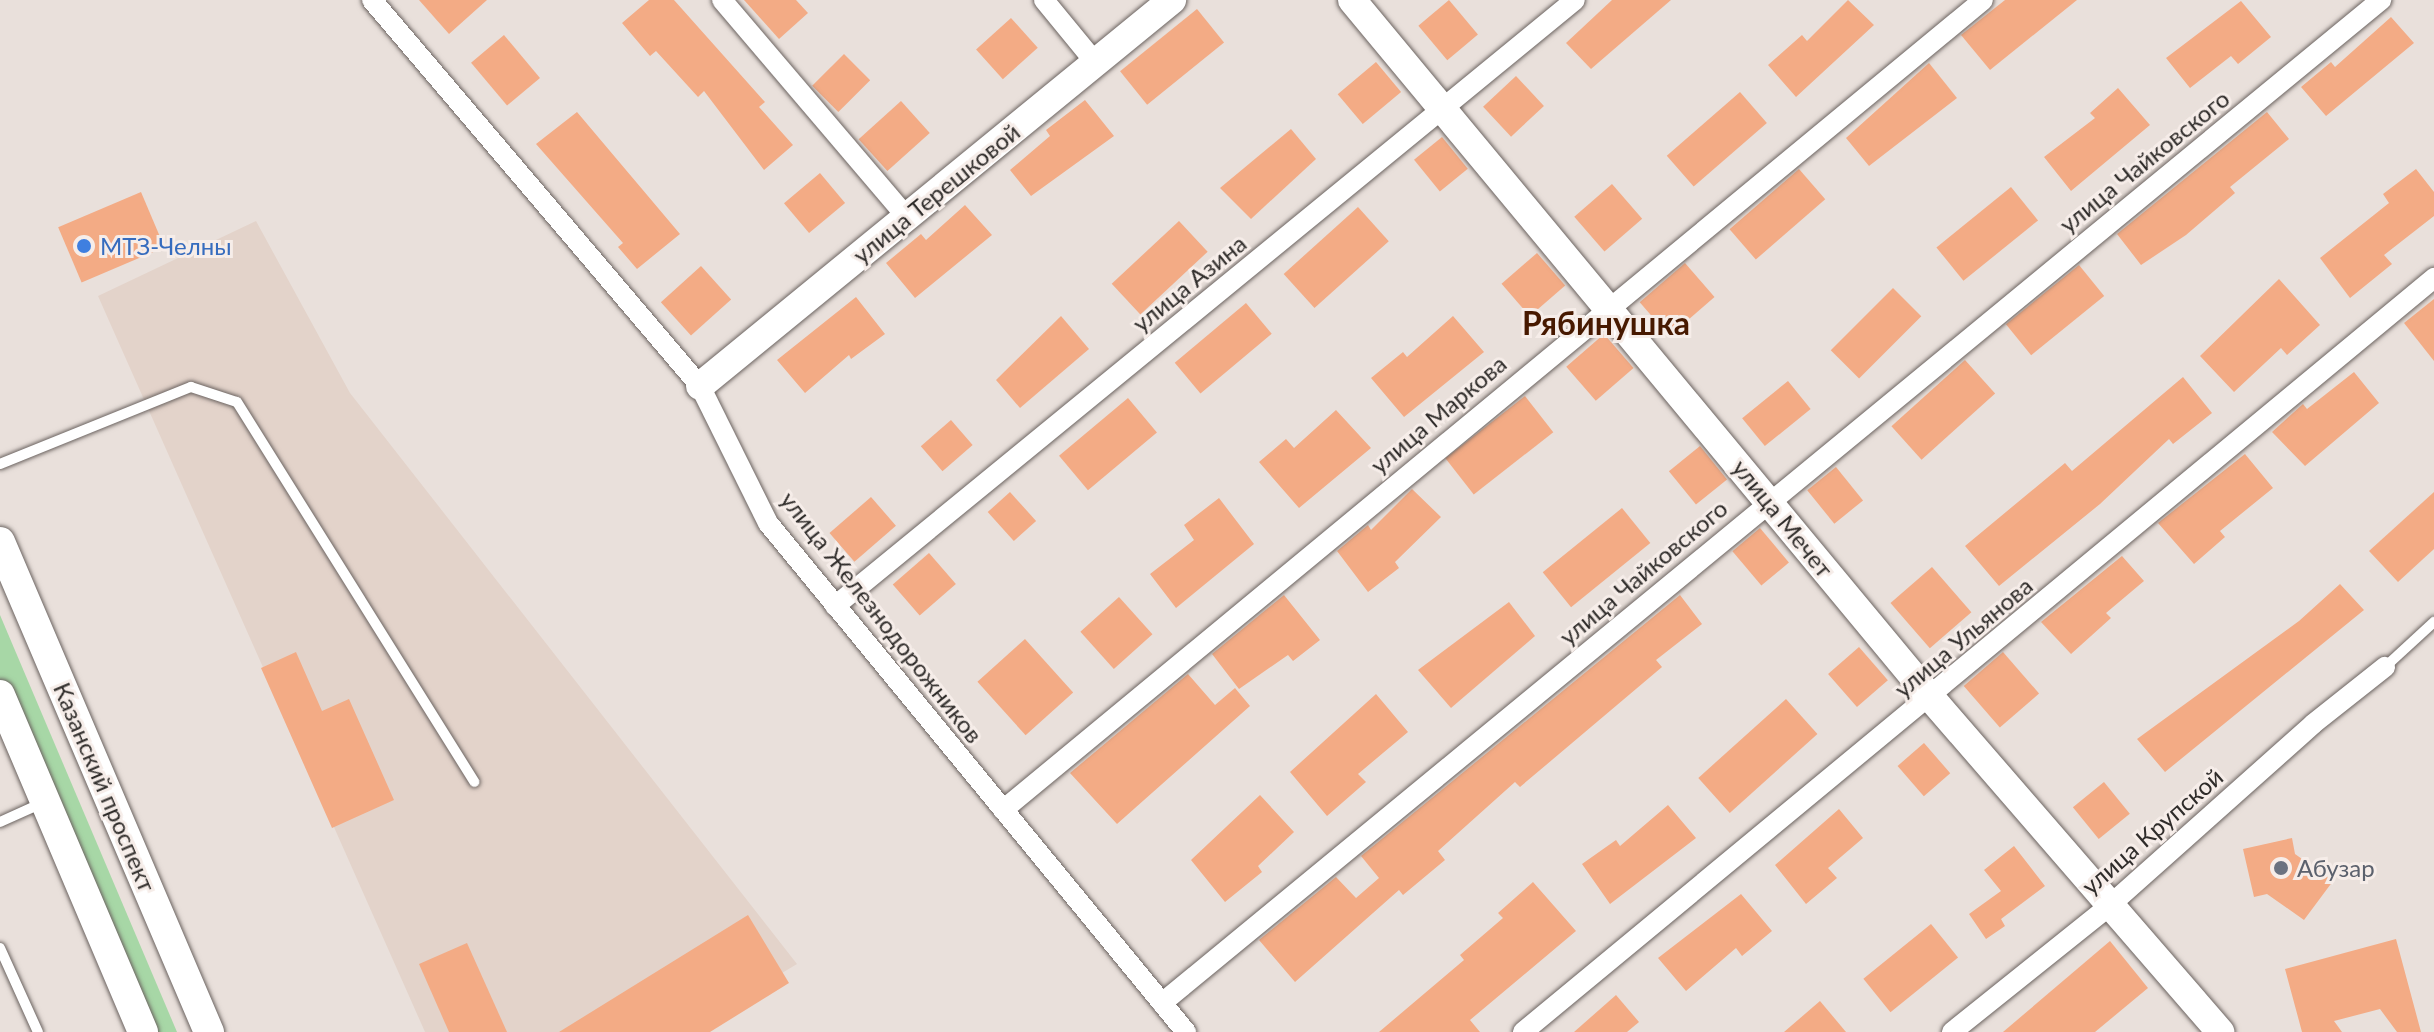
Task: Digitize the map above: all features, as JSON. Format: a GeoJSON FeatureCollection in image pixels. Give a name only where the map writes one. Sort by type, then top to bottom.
{"type":"FeatureCollection","features":[{"type":"Feature","properties":{"kind":"main road","name":"Казанский проспект"},"geometry":{"type":"LineString","coordinates":[[0,542],[209,1032]]}},
{"type":"Feature","properties":{"kind":"main road"},"geometry":{"type":"LineString","coordinates":[[0,695],[143,1032]]}},
{"type":"Feature","properties":{"kind":"street","name":"улица Железнодорожников"},"geometry":{"type":"LineString","coordinates":[[372,0],[700,386],[768,523],[1186,1032]]}},
{"type":"Feature","properties":{"kind":"street"},"geometry":{"type":"LineString","coordinates":[[722,0],[906,216]]}},
{"type":"Feature","properties":{"kind":"street"},"geometry":{"type":"LineString","coordinates":[[1044,0],[1095,62]]}},
{"type":"Feature","properties":{"kind":"street","name":"улица Терешковой"},"geometry":{"type":"LineString","coordinates":[[700,386],[1172,0]]}},
{"type":"Feature","properties":{"kind":"street","name":"улица Мечет"},"geometry":{"type":"LineString","coordinates":[[1352,0],[1931,698],[2220,1032]]}},
{"type":"Feature","properties":{"kind":"street","name":"улица Азина"},"geometry":{"type":"LineString","coordinates":[[835,606],[1575,0]]}},
{"type":"Feature","properties":{"kind":"street","name":"улица Маркова"},"geometry":{"type":"LineString","coordinates":[[1003,810],[1608,306],[1983,0]]}},
{"type":"Feature","properties":{"kind":"street","name":"улица Чайковского"},"geometry":{"type":"LineString","coordinates":[[1162,1003],[2381,0]]}},
{"type":"Feature","properties":{"kind":"street","name":"улица Ульянова"},"geometry":{"type":"LineString","coordinates":[[1523,1032],[1931,698],[2434,278]]}},
{"type":"Feature","properties":{"kind":"street","name":"улица Крупской"},"geometry":{"type":"LineString","coordinates":[[1952,1032],[2109,906],[2385,667]]}},
{"type":"Feature","properties":{"kind":"lane"},"geometry":{"type":"LineString","coordinates":[[0,464],[191,387],[237,402],[474,782]]}},
{"type":"Feature","properties":{"kind":"lane"},"geometry":{"type":"LineString","coordinates":[[2385,667],[2434,622]]}},
{"type":"Feature","properties":{"kind":"lane"},"geometry":{"type":"LineString","coordinates":[[0,822],[45,801]]}},
{"type":"Feature","properties":{"kind":"lane"},"geometry":{"type":"LineString","coordinates":[[0,948],[38,1032]]}},
{"type":"Feature","properties":{"kind":"shaded area"},"geometry":{"type":"Polygon","coordinates":[[[256,221],[350,393],[797,964],[683,1032],[425,1032],[98,296],[256,221]]]}},
{"type":"Feature","properties":{"kind":"green space"},"geometry":{"type":"Polygon","coordinates":[[[0,615],[177,1032],[139,1032],[0,705],[0,615]]]}},
{"type":"Feature","properties":{"kind":"building"},"geometry":{"type":"Polygon","coordinates":[[[419,0],[487,0],[449,34],[419,0]]]}},
{"type":"Feature","properties":{"kind":"building"},"geometry":{"type":"Polygon","coordinates":[[[649,0],[674,0],[765,102],[759,107],[793,145],[764,170],[704,91],[698,97],[656,51],[650,56],[622,23],[649,0]]]}},
{"type":"Feature","properties":{"kind":"building"},"geometry":{"type":"Polygon","coordinates":[[[744,0],[796,0],[808,13],[779,39],[744,0]]]}},
{"type":"Feature","properties":{"kind":"building"},"geometry":{"type":"Polygon","coordinates":[[[1449,0],[1478,34],[1447,60],[1418,26],[1449,0]]]}},
{"type":"Feature","properties":{"kind":"building"},"geometry":{"type":"Polygon","coordinates":[[[1612,0],[1671,0],[1591,69],[1566,43],[1612,0]]]}},
{"type":"Feature","properties":{"kind":"building"},"geometry":{"type":"Polygon","coordinates":[[[1848,0],[1874,25],[1796,97],[1768,65],[1802,35],[1807,41],[1848,0]]]}},
{"type":"Feature","properties":{"kind":"building"},"geometry":{"type":"Polygon","coordinates":[[[2005,0],[2077,0],[1990,70],[1961,35],[2005,0]]]}},
{"type":"Feature","properties":{"kind":"building"},"geometry":{"type":"Polygon","coordinates":[[[2241,1],[2271,37],[2238,64],[2231,56],[2190,88],[2166,58],[2241,1]]]}},
{"type":"Feature","properties":{"kind":"building"},"geometry":{"type":"Polygon","coordinates":[[[1197,9],[1224,42],[1147,105],[1120,71],[1197,9]]]}},
{"type":"Feature","properties":{"kind":"building"},"geometry":{"type":"Polygon","coordinates":[[[2391,17],[2414,43],[2326,116],[2301,87],[2331,62],[2335,67],[2391,17]]]}},
{"type":"Feature","properties":{"kind":"building"},"geometry":{"type":"Polygon","coordinates":[[[1011,18],[1038,48],[1003,79],[976,49],[1011,18]]]}},
{"type":"Feature","properties":{"kind":"building"},"geometry":{"type":"Polygon","coordinates":[[[504,35],[540,78],[507,106],[471,63],[504,35]]]}},
{"type":"Feature","properties":{"kind":"building"},"geometry":{"type":"Polygon","coordinates":[[[844,54],[870,80],[838,112],[812,86],[844,54]]]}},
{"type":"Feature","properties":{"kind":"building"},"geometry":{"type":"Polygon","coordinates":[[[1376,62],[1401,92],[1363,124],[1338,94],[1376,62]]]}},
{"type":"Feature","properties":{"kind":"building"},"geometry":{"type":"Polygon","coordinates":[[[1929,63],[1957,98],[1869,166],[1846,138],[1929,63]]]}},
{"type":"Feature","properties":{"kind":"building"},"geometry":{"type":"Polygon","coordinates":[[[1516,76],[1544,106],[1511,137],[1483,107],[1516,76]]]}},
{"type":"Feature","properties":{"kind":"building"},"geometry":{"type":"Polygon","coordinates":[[[2118,88],[2150,125],[2071,191],[2044,157],[2095,118],[2090,113],[2118,88]]]}},
{"type":"Feature","properties":{"kind":"building"},"geometry":{"type":"Polygon","coordinates":[[[1740,92],[1767,123],[1694,187],[1667,156],[1740,92]]]}},
{"type":"Feature","properties":{"kind":"building"},"geometry":{"type":"Polygon","coordinates":[[[1085,100],[1114,136],[1031,196],[1010,170],[1050,136],[1046,130],[1085,100]]]}},
{"type":"Feature","properties":{"kind":"building"},"geometry":{"type":"Polygon","coordinates":[[[901,101],[930,133],[887,171],[859,139],[901,101]]]}},
{"type":"Feature","properties":{"kind":"building"},"geometry":{"type":"Polygon","coordinates":[[[577,112],[680,234],[637,269],[618,247],[623,243],[536,144],[577,112]]]}},
{"type":"Feature","properties":{"kind":"building"},"geometry":{"type":"Polygon","coordinates":[[[2267,112],[2289,139],[2230,187],[2235,193],[2186,235],[2141,265],[2117,234],[2267,112]]]}},
{"type":"Feature","properties":{"kind":"building"},"geometry":{"type":"Polygon","coordinates":[[[1291,129],[1316,159],[1251,219],[1220,188],[1291,129]]]}},
{"type":"Feature","properties":{"kind":"building"},"geometry":{"type":"Polygon","coordinates":[[[1442,137],[1468,169],[1440,192],[1414,160],[1442,137]]]}},
{"type":"Feature","properties":{"kind":"building"},"geometry":{"type":"Polygon","coordinates":[[[1799,169],[1825,199],[1756,260],[1730,229],[1799,169]]]}},
{"type":"Feature","properties":{"kind":"building"},"geometry":{"type":"Polygon","coordinates":[[[2416,169],[2434,192],[2434,216],[2384,255],[2392,264],[2350,298],[2320,258],[2389,203],[2383,194],[2416,169]]]}},
{"type":"Feature","properties":{"kind":"building"},"geometry":{"type":"Polygon","coordinates":[[[820,173],[845,203],[809,233],[784,203],[820,173]]]}},
{"type":"Feature","properties":{"kind":"building"},"geometry":{"type":"Polygon","coordinates":[[[1612,184],[1642,219],[1604,252],[1574,217],[1612,184]]]}},
{"type":"Feature","properties":{"kind":"building"},"geometry":{"type":"Polygon","coordinates":[[[2011,187],[2038,220],[1963,281],[1936,247],[2011,187]]]}},
{"type":"Feature","properties":{"kind":"building"},"geometry":{"type":"Polygon","coordinates":[[[141,192],[164,247],[82,282],[58,227],[141,192]]]}},
{"type":"Feature","properties":{"kind":"building"},"geometry":{"type":"Polygon","coordinates":[[[965,205],[992,235],[915,298],[886,263],[921,234],[926,240],[965,205]]]}},
{"type":"Feature","properties":{"kind":"building"},"geometry":{"type":"Polygon","coordinates":[[[1358,207],[1389,241],[1314,308],[1284,274],[1358,207]]]}},
{"type":"Feature","properties":{"kind":"building"},"geometry":{"type":"Polygon","coordinates":[[[1179,221],[1208,252],[1140,314],[1112,284],[1179,221]]]}},
{"type":"Feature","properties":{"kind":"building"},"geometry":{"type":"Polygon","coordinates":[[[1537,253],[1565,285],[1530,316],[1502,284],[1537,253]]]}},
{"type":"Feature","properties":{"kind":"building"},"geometry":{"type":"Polygon","coordinates":[[[1685,263],[1715,297],[1669,336],[1640,302],[1685,263]]]}},
{"type":"Feature","properties":{"kind":"building"},"geometry":{"type":"Polygon","coordinates":[[[2079,265],[2104,296],[2031,355],[2006,324],[2079,265]]]}},
{"type":"Feature","properties":{"kind":"building"},"geometry":{"type":"Polygon","coordinates":[[[701,266],[731,299],[691,336],[661,302],[701,266]]]}},
{"type":"Feature","properties":{"kind":"building"},"geometry":{"type":"Polygon","coordinates":[[[2279,279],[2320,325],[2287,355],[2281,348],[2234,392],[2200,356],[2279,279]]]}},
{"type":"Feature","properties":{"kind":"building"},"geometry":{"type":"Polygon","coordinates":[[[1893,288],[1921,316],[1859,379],[1831,350],[1893,288]]]}},
{"type":"Feature","properties":{"kind":"building"},"geometry":{"type":"Polygon","coordinates":[[[856,297],[885,334],[851,359],[849,355],[805,393],[777,360],[856,297]]]}},
{"type":"Feature","properties":{"kind":"building"},"geometry":{"type":"Polygon","coordinates":[[[2434,299],[2434,361],[2404,323],[2434,299]]]}},
{"type":"Feature","properties":{"kind":"building"},"geometry":{"type":"Polygon","coordinates":[[[1246,303],[1272,334],[1200,393],[1175,363],[1246,303]]]}},
{"type":"Feature","properties":{"kind":"building"},"geometry":{"type":"Polygon","coordinates":[[[1061,316],[1089,349],[1020,408],[996,380],[1061,316]]]}},
{"type":"Feature","properties":{"kind":"building"},"geometry":{"type":"Polygon","coordinates":[[[1453,316],[1484,352],[1404,417],[1371,378],[1403,352],[1407,357],[1453,316]]]}},
{"type":"Feature","properties":{"kind":"building"},"geometry":{"type":"Polygon","coordinates":[[[1604,334],[1634,368],[1596,401],[1566,367],[1604,334]]]}},
{"type":"Feature","properties":{"kind":"building"},"geometry":{"type":"Polygon","coordinates":[[[1965,360],[1995,393],[1922,460],[1891,426],[1965,360]]]}},
{"type":"Feature","properties":{"kind":"building"},"geometry":{"type":"Polygon","coordinates":[[[2354,372],[2379,403],[2305,466],[2272,432],[2303,404],[2307,409],[2354,372]]]}},
{"type":"Feature","properties":{"kind":"building"},"geometry":{"type":"Polygon","coordinates":[[[2183,377],[2212,413],[2173,444],[2169,439],[2100,504],[1999,586],[1965,546],[2065,463],[2072,471],[2183,377]]]}},
{"type":"Feature","properties":{"kind":"building"},"geometry":{"type":"Polygon","coordinates":[[[1788,381],[1811,409],[1765,446],[1742,418],[1788,381]]]}},
{"type":"Feature","properties":{"kind":"building"},"geometry":{"type":"Polygon","coordinates":[[[1525,396],[1553,432],[1474,494],[1445,458],[1525,396]]]}},
{"type":"Feature","properties":{"kind":"building"},"geometry":{"type":"Polygon","coordinates":[[[1128,398],[1157,432],[1088,490],[1059,456],[1128,398]]]}},
{"type":"Feature","properties":{"kind":"building"},"geometry":{"type":"Polygon","coordinates":[[[1336,410],[1371,448],[1299,508],[1259,462],[1286,439],[1294,448],[1336,410]]]}},
{"type":"Feature","properties":{"kind":"building"},"geometry":{"type":"Polygon","coordinates":[[[951,420],[973,445],[942,471],[921,446],[951,420]]]}},
{"type":"Feature","properties":{"kind":"building"},"geometry":{"type":"Polygon","coordinates":[[[1700,446],[1727,479],[1696,505],[1669,471],[1700,446]]]}},
{"type":"Feature","properties":{"kind":"building"},"geometry":{"type":"Polygon","coordinates":[[[2245,454],[2273,488],[2220,531],[2225,537],[2194,564],[2158,523],[2245,454]]]}},
{"type":"Feature","properties":{"kind":"building"},"geometry":{"type":"Polygon","coordinates":[[[1836,467],[1863,500],[1834,524],[1807,490],[1836,467]]]}},
{"type":"Feature","properties":{"kind":"building"},"geometry":{"type":"Polygon","coordinates":[[[1412,489],[1441,517],[1395,562],[1399,568],[1368,592],[1337,551],[1368,525],[1371,530],[1412,489]]]}},
{"type":"Feature","properties":{"kind":"building"},"geometry":{"type":"Polygon","coordinates":[[[1010,492],[1036,521],[1014,541],[988,512],[1010,492]]]}},
{"type":"Feature","properties":{"kind":"building"},"geometry":{"type":"Polygon","coordinates":[[[2434,492],[2434,549],[2398,582],[2369,551],[2434,492]]]}},
{"type":"Feature","properties":{"kind":"building"},"geometry":{"type":"Polygon","coordinates":[[[871,497],[896,526],[854,562],[829,533],[871,497]]]}},
{"type":"Feature","properties":{"kind":"building"},"geometry":{"type":"Polygon","coordinates":[[[1219,498],[1254,544],[1176,608],[1150,574],[1194,540],[1184,525],[1219,498]]]}},
{"type":"Feature","properties":{"kind":"building"},"geometry":{"type":"Polygon","coordinates":[[[1622,508],[1650,543],[1571,607],[1543,572],[1622,508]]]}},
{"type":"Feature","properties":{"kind":"building"},"geometry":{"type":"Polygon","coordinates":[[[1760,528],[1789,562],[1761,586],[1732,551],[1760,528]]]}},
{"type":"Feature","properties":{"kind":"building"},"geometry":{"type":"Polygon","coordinates":[[[929,553],[956,584],[920,615],[893,584],[929,553]]]}},
{"type":"Feature","properties":{"kind":"building"},"geometry":{"type":"Polygon","coordinates":[[[2122,556],[2144,581],[2106,613],[2111,618],[2071,654],[2041,622],[2122,556]]]}},
{"type":"Feature","properties":{"kind":"building"},"geometry":{"type":"Polygon","coordinates":[[[1932,567],[1971,612],[1930,648],[1890,603],[1932,567]]]}},
{"type":"Feature","properties":{"kind":"building"},"geometry":{"type":"Polygon","coordinates":[[[2340,584],[2364,610],[2165,772],[2137,739],[2299,621],[2340,584]]]}},
{"type":"Feature","properties":{"kind":"building"},"geometry":{"type":"Polygon","coordinates":[[[1284,595],[1320,640],[1293,661],[1288,655],[1239,689],[1212,654],[1284,595]]]}},
{"type":"Feature","properties":{"kind":"building"},"geometry":{"type":"Polygon","coordinates":[[[1680,595],[1702,624],[1656,660],[1662,667],[1520,787],[1515,782],[1438,851],[1445,860],[1403,895],[1399,890],[1295,982],[1259,940],[1336,877],[1356,898],[1379,878],[1361,856],[1680,595]]]}},
{"type":"Feature","properties":{"kind":"building"},"geometry":{"type":"Polygon","coordinates":[[[1119,597],[1152,634],[1114,669],[1080,632],[1119,597]]]}},
{"type":"Feature","properties":{"kind":"building"},"geometry":{"type":"Polygon","coordinates":[[[1509,602],[1535,636],[1451,708],[1418,670],[1509,602]]]}},
{"type":"Feature","properties":{"kind":"building"},"geometry":{"type":"Polygon","coordinates":[[[1025,639],[1073,693],[1026,735],[977,682],[1025,639]]]}},
{"type":"Feature","properties":{"kind":"building"},"geometry":{"type":"Polygon","coordinates":[[[1859,647],[1888,680],[1857,707],[1828,674],[1859,647]]]}},
{"type":"Feature","properties":{"kind":"building"},"geometry":{"type":"Polygon","coordinates":[[[296,652],[322,711],[349,699],[394,800],[332,828],[261,668],[296,652]]]}},
{"type":"Feature","properties":{"kind":"building"},"geometry":{"type":"Polygon","coordinates":[[[2003,652],[2039,694],[2000,728],[1964,686],[2003,652]]]}},
{"type":"Feature","properties":{"kind":"building"},"geometry":{"type":"Polygon","coordinates":[[[1188,674],[1215,705],[1235,688],[1250,706],[1117,824],[1070,773],[1188,674]]]}},
{"type":"Feature","properties":{"kind":"building"},"geometry":{"type":"Polygon","coordinates":[[[1376,694],[1408,732],[1358,774],[1366,782],[1327,816],[1290,772],[1376,694]]]}},
{"type":"Feature","properties":{"kind":"building"},"geometry":{"type":"Polygon","coordinates":[[[1786,699],[1817,734],[1730,813],[1698,778],[1786,699]]]}},
{"type":"Feature","properties":{"kind":"building"},"geometry":{"type":"Polygon","coordinates":[[[1924,743],[1950,773],[1924,796],[1898,766],[1924,743]]]}},
{"type":"Feature","properties":{"kind":"building"},"geometry":{"type":"Polygon","coordinates":[[[2104,782],[2130,814],[2099,839],[2073,807],[2104,782]]]}},
{"type":"Feature","properties":{"kind":"building"},"geometry":{"type":"Polygon","coordinates":[[[1260,795],[1294,832],[1258,866],[1262,872],[1225,902],[1191,860],[1260,795]]]}},
{"type":"Feature","properties":{"kind":"building"},"geometry":{"type":"Polygon","coordinates":[[[1668,805],[1696,838],[1610,904],[1582,864],[1616,840],[1620,846],[1668,805]]]}},
{"type":"Feature","properties":{"kind":"building"},"geometry":{"type":"Polygon","coordinates":[[[1839,809],[1863,838],[1828,868],[1837,878],[1806,904],[1775,865],[1839,809]]]}},
{"type":"Feature","properties":{"kind":"building","name":"Абузар"},"geometry":{"type":"Polygon","coordinates":[[[2292,838],[2295,854],[2333,881],[2304,920],[2267,894],[2254,897],[2243,849],[2292,838]]]}},
{"type":"Feature","properties":{"kind":"building"},"geometry":{"type":"Polygon","coordinates":[[[2014,846],[2045,886],[2001,919],[2005,926],[1986,939],[1969,914],[2001,891],[1984,870],[2014,846]]]}},
{"type":"Feature","properties":{"kind":"building"},"geometry":{"type":"Polygon","coordinates":[[[1533,882],[1576,931],[1470,1020],[1480,1032],[1379,1032],[1464,960],[1460,955],[1503,918],[1498,913],[1533,882]]]}},
{"type":"Feature","properties":{"kind":"building"},"geometry":{"type":"Polygon","coordinates":[[[1741,894],[1772,931],[1742,956],[1736,948],[1686,991],[1658,958],[1741,894]]]}},
{"type":"Feature","properties":{"kind":"building"},"geometry":{"type":"Polygon","coordinates":[[[748,915],[789,983],[710,1032],[559,1032],[748,915]]]}},
{"type":"Feature","properties":{"kind":"building"},"geometry":{"type":"Polygon","coordinates":[[[1931,924],[1958,957],[1890,1012],[1863,979],[1931,924]]]}},
{"type":"Feature","properties":{"kind":"building"},"geometry":{"type":"Polygon","coordinates":[[[2396,939],[2421,1032],[2397,1032],[2380,1009],[2334,1021],[2342,1032],[2302,1032],[2285,969],[2396,939]]]}},
{"type":"Feature","properties":{"kind":"building"},"geometry":{"type":"Polygon","coordinates":[[[2110,941],[2148,988],[2095,1032],[2003,1032],[2110,941]]]}},
{"type":"Feature","properties":{"kind":"building"},"geometry":{"type":"Polygon","coordinates":[[[467,943],[507,1032],[449,1032],[419,964],[467,943]]]}},
{"type":"Feature","properties":{"kind":"building"},"geometry":{"type":"Polygon","coordinates":[[[1616,995],[1639,1022],[1627,1032],[1574,1032],[1616,995]]]}},
{"type":"Feature","properties":{"kind":"building"},"geometry":{"type":"Polygon","coordinates":[[[1820,1001],[1846,1032],[1784,1032],[1820,1001]]]}},
{"type":"Feature","properties":{"kind":"place","name":"МТЗ-Челны"},"geometry":{"type":"Point","coordinates":[84,246]}},
{"type":"Feature","properties":{"kind":"place","name":"Абузар"},"geometry":{"type":"Point","coordinates":[2281,868]}},
{"type":"Feature","properties":{"kind":"district","name":"Рябинушка"},"geometry":{"type":"Point","coordinates":[1606,323]}}]}
